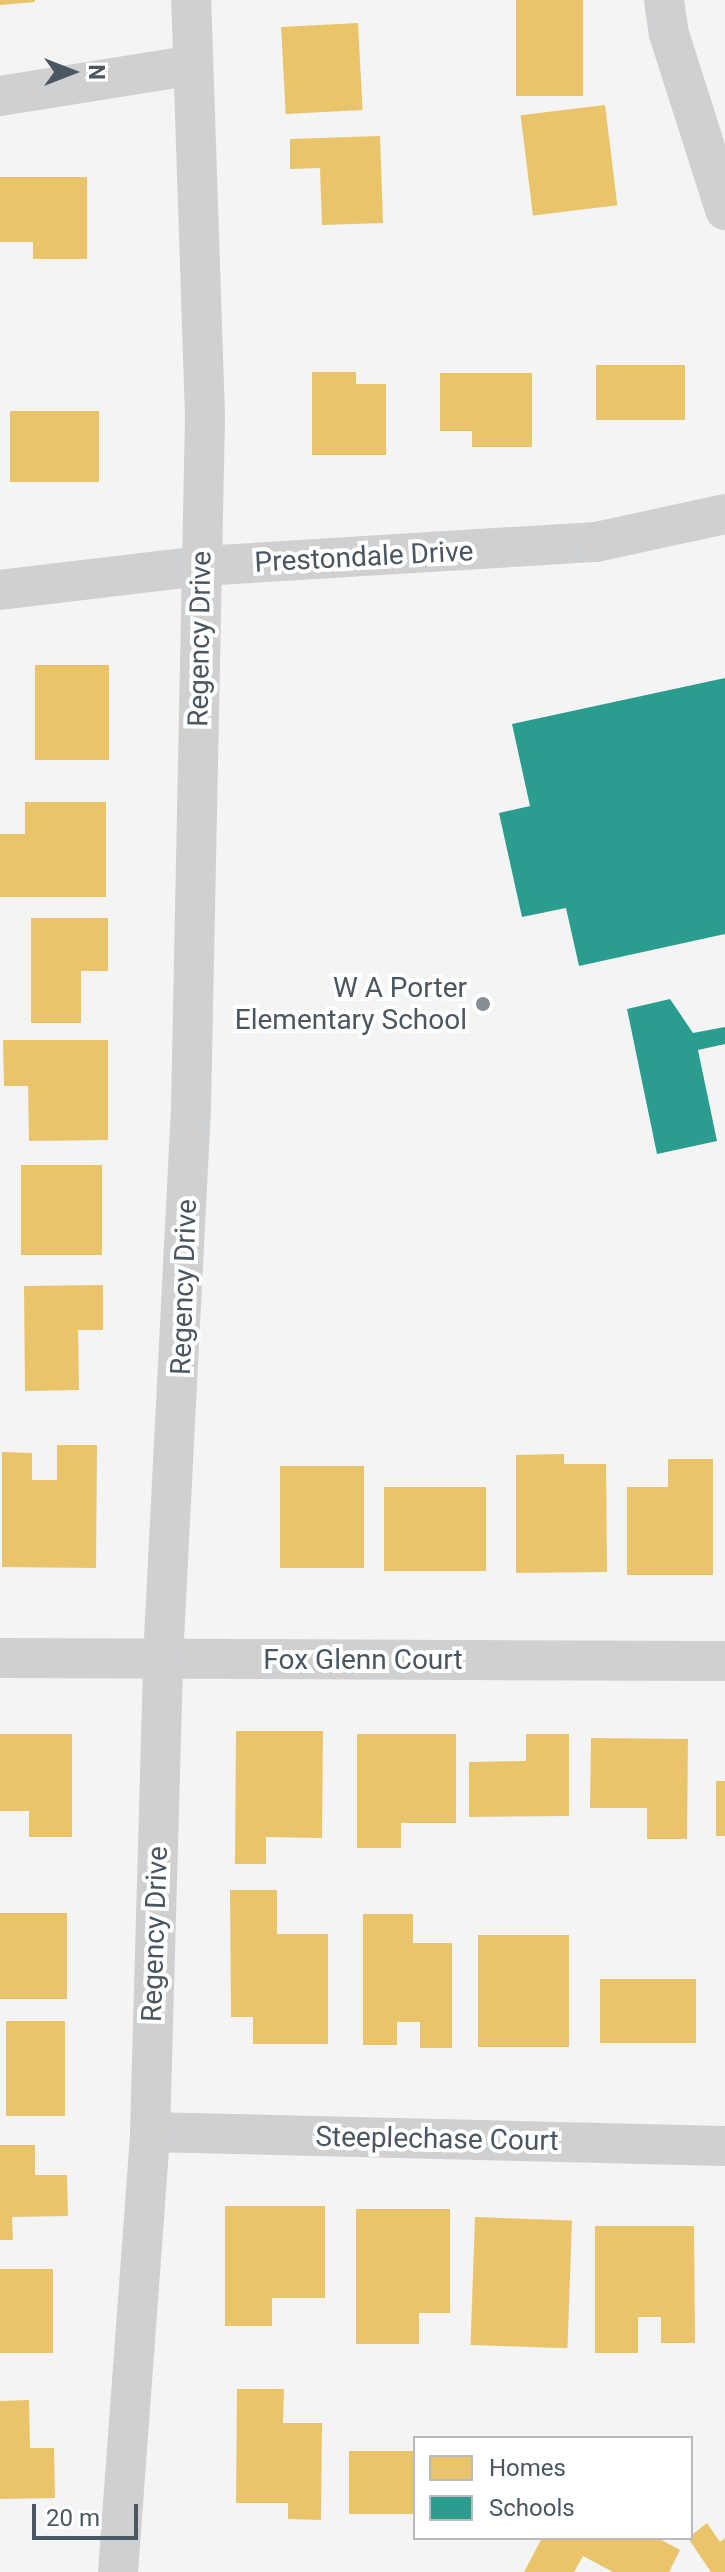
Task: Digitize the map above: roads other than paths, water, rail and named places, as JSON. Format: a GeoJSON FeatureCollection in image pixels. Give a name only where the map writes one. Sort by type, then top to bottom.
{"type":"FeatureCollection","features":[{"type":"Feature","properties":{"kind":"street","name":"Regency Drive"},"geometry":{"type":"LineString","coordinates":[[118,2572],[150,2132],[163,1659],[191,1108],[205,416],[191,0]]}},
{"type":"Feature","properties":{"kind":"street"},"geometry":{"type":"LineString","coordinates":[[664,0],[669,34],[725,210]]}},
{"type":"Feature","properties":{"kind":"street"},"geometry":{"type":"LineString","coordinates":[[0,96],[193,65]]}},
{"type":"Feature","properties":{"kind":"street","name":"Prestondale Drive"},"geometry":{"type":"LineString","coordinates":[[0,590],[202,566],[596,542],[725,514]]}},
{"type":"Feature","properties":{"kind":"street","name":"Fox Glenn Court"},"geometry":{"type":"LineString","coordinates":[[0,1658],[725,1661]]}},
{"type":"Feature","properties":{"kind":"street","name":"Steeplechase Court"},"geometry":{"type":"LineString","coordinates":[[150,2132],[725,2146]]}},
{"type":"Feature","properties":{"kind":"place","name":"W A Porter Elementary School"},"geometry":{"type":"Point","coordinates":[483,1004]}}]}
